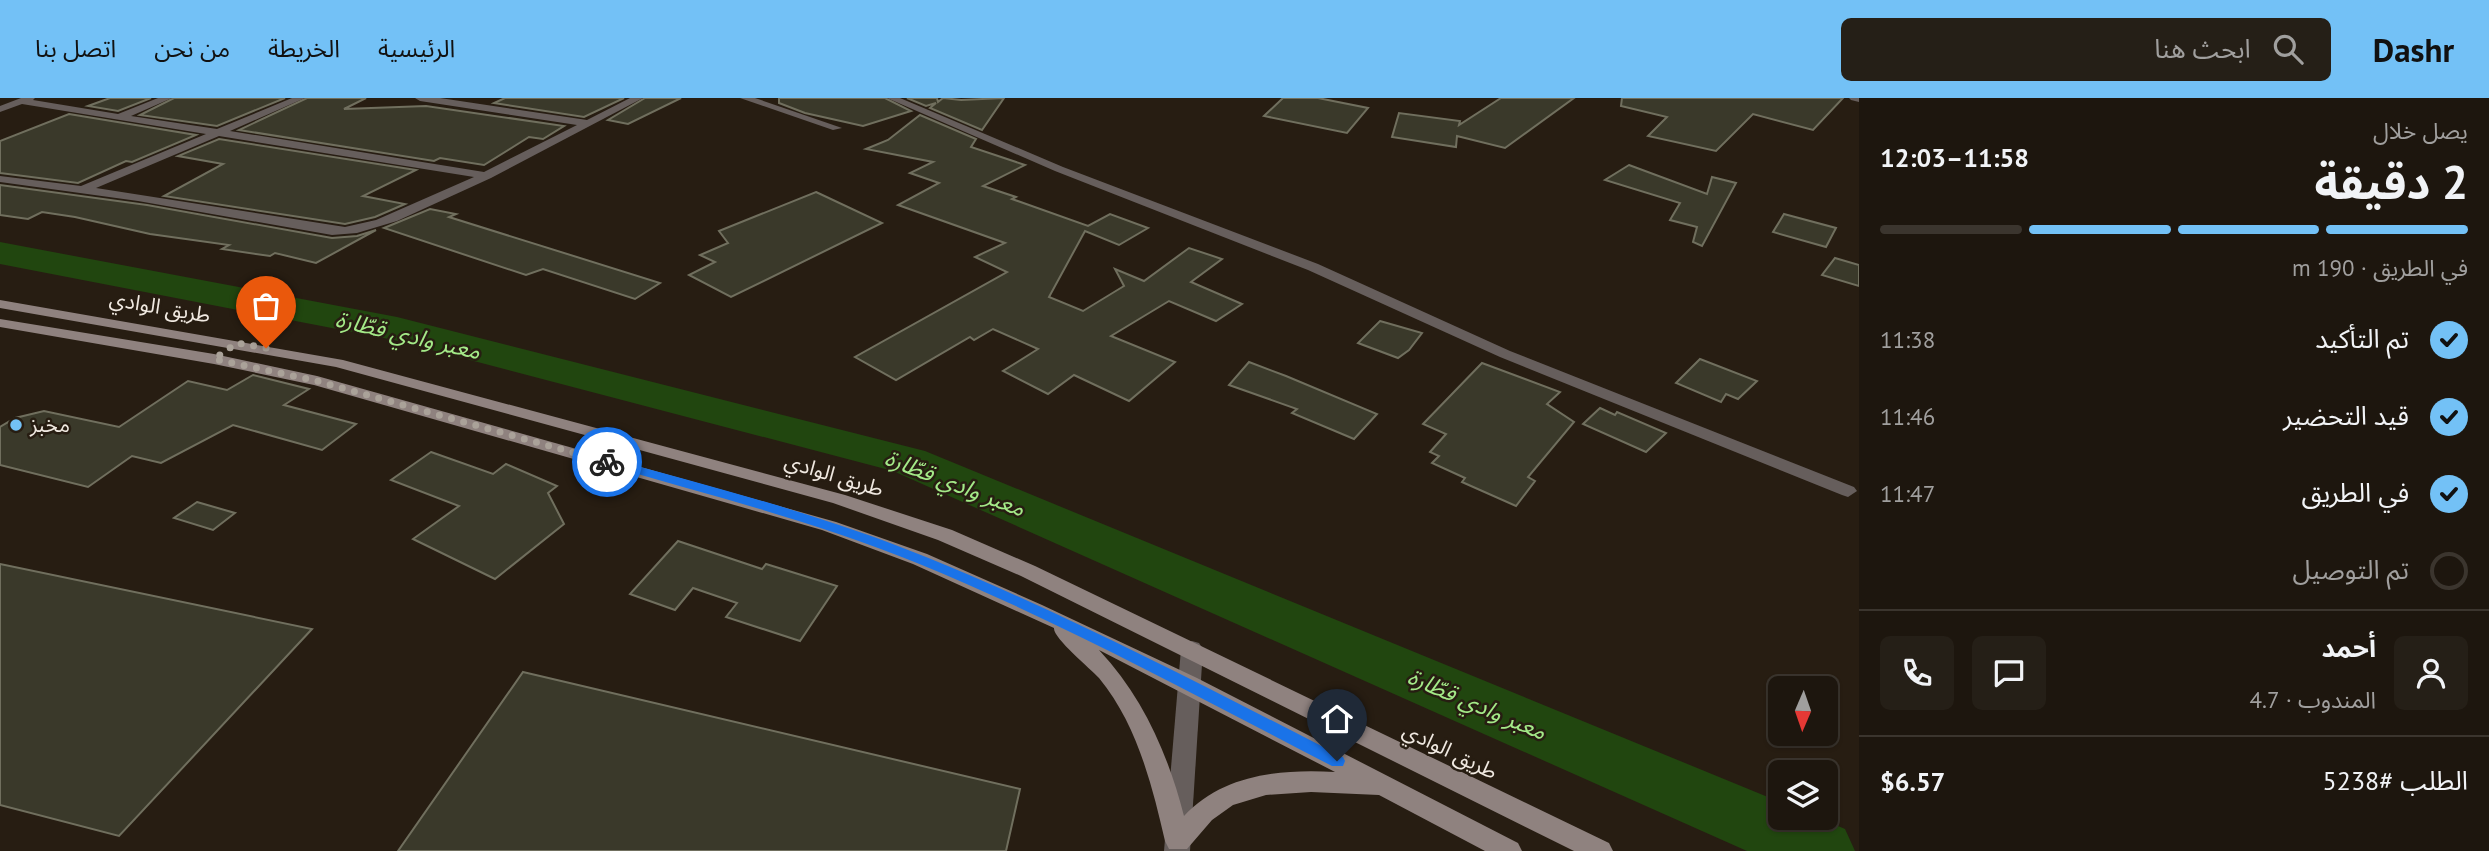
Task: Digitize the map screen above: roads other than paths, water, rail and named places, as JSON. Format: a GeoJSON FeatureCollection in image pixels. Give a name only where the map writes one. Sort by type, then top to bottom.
{"type":"FeatureCollection","features":[{"type":"Feature","properties":{"kind":"main road","name":"طريق الوادي"},"geometry":{"type":"LineString","coordinates":[[0,303],[338,363],[839,499],[945,535],[1028,570],[1192,649],[1600,851]]}},
{"type":"Feature","properties":{"kind":"main road","name":"طريق الوادي"},"geometry":{"type":"LineString","coordinates":[[0,323],[214,359],[317,381],[829,526],[920,559],[1035,610],[1189,684],[1509,851]]}},
{"type":"Feature","properties":{"kind":"main road"},"geometry":{"type":"LineString","coordinates":[[214,359],[237,343]]}},
{"type":"Feature","properties":{"kind":"main road"},"geometry":{"type":"LineString","coordinates":[[1035,610],[1072,638],[1100,665],[1125,696],[1146,734],[1162,776],[1177,846]]}},
{"type":"Feature","properties":{"kind":"main road"},"geometry":{"type":"LineString","coordinates":[[1177,846],[1209,807],[1242,790],[1288,780],[1334,781],[1387,787]]}},
{"type":"Feature","properties":{"kind":"street"},"geometry":{"type":"LineString","coordinates":[[121,116],[167,98]]}},
{"type":"Feature","properties":{"kind":"street"},"geometry":{"type":"LineString","coordinates":[[84,189],[300,98]]}},
{"type":"Feature","properties":{"kind":"street"},"geometry":{"type":"LineString","coordinates":[[420,98],[588,122]]}},
{"type":"Feature","properties":{"kind":"street"},"geometry":{"type":"LineString","coordinates":[[455,103],[468,98]]}},
{"type":"Feature","properties":{"kind":"street"},"geometry":{"type":"LineString","coordinates":[[0,179],[84,189],[342,232],[376,225],[487,176],[638,98]]}},
{"type":"Feature","properties":{"kind":"street"},"geometry":{"type":"LineString","coordinates":[[745,98],[837,128]]}},
{"type":"Feature","properties":{"kind":"street"},"geometry":{"type":"LineString","coordinates":[[892,98],[1059,169],[1313,267],[1505,354],[1848,491]]}},
{"type":"Feature","properties":{"kind":"street"},"geometry":{"type":"LineString","coordinates":[[1854,98],[1859,99]]}},
{"type":"Feature","properties":{"kind":"street"},"geometry":{"type":"LineString","coordinates":[[0,108],[26,100],[487,176]]}},
{"type":"Feature","properties":{"kind":"street"},"geometry":{"type":"LineString","coordinates":[[1177,846],[1192,649]]}},
{"type":"Feature","properties":{"kind":"waterway","name":"معبر وادي قطّارة"},"geometry":{"type":"LineString","coordinates":[[0,253],[397,329],[909,461],[1821,851]]}},
{"type":"Feature","properties":{"kind":"place","name":"مخبز"},"geometry":{"type":"Point","coordinates":[16,425]}}]}
